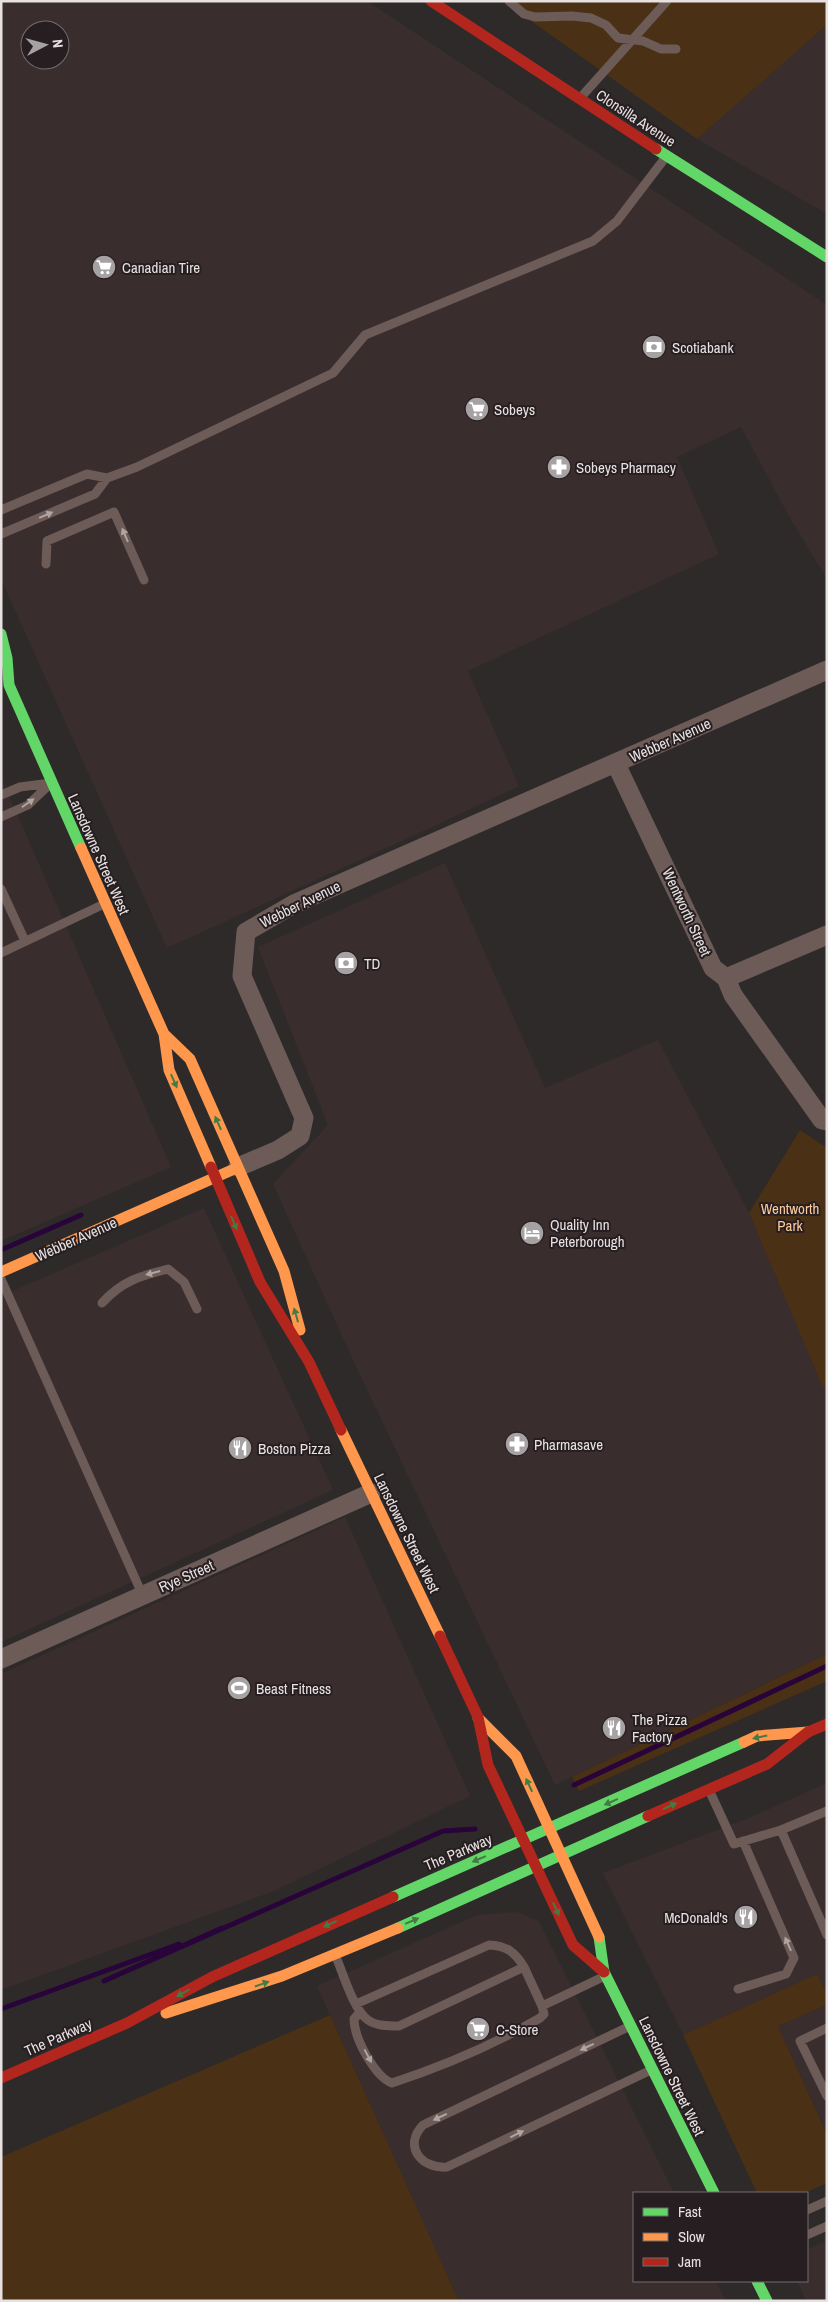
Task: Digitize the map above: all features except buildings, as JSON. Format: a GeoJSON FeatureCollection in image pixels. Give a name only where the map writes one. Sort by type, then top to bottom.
{"type":"FeatureCollection","features":[{"type":"Feature","properties":{"kind":"main road","name":"Clonsilla Avenue"},"geometry":{"type":"LineString","coordinates":[[431,1],[579,100],[827,257]]}},
{"type":"Feature","properties":{"kind":"main road","name":"Lansdowne Street West"},"geometry":{"type":"LineString","coordinates":[[1,634],[7,658],[5,682],[164,1034],[169,1070],[260,1282],[309,1362],[478,1717],[488,1765],[573,1945],[605,1974]]}},
{"type":"Feature","properties":{"kind":"main road","name":"Lansdowne Street West"},"geometry":{"type":"LineString","coordinates":[[164,1034],[190,1059],[284,1271],[309,1362]]}},
{"type":"Feature","properties":{"kind":"main road","name":"Webber Avenue"},"geometry":{"type":"LineString","coordinates":[[1,1272],[238,1167]]}},
{"type":"Feature","properties":{"kind":"main road","name":"Lansdowne Street West"},"geometry":{"type":"LineString","coordinates":[[478,1717],[516,1756],[598,1933],[605,1974],[714,2192]]}},
{"type":"Feature","properties":{"kind":"main road","name":"The Parkway"},"geometry":{"type":"LineString","coordinates":[[127,2023],[216,2000],[279,1978],[767,1764],[808,1732],[827,1724]]}},
{"type":"Feature","properties":{"kind":"main road","name":"The Parkway"},"geometry":{"type":"LineString","coordinates":[[1,2078],[127,2023],[212,1977],[757,1736],[808,1732]]}},
{"type":"Feature","properties":{"kind":"main road"},"geometry":{"type":"LineString","coordinates":[[758,2282],[767,2301]]}},
{"type":"Feature","properties":{"kind":"street","name":"Webber Avenue"},"geometry":{"type":"LineString","coordinates":[[238,1167],[278,1150],[300,1136],[304,1118],[242,976],[246,932],[294,904],[827,670]]}},
{"type":"Feature","properties":{"kind":"street","name":"Wentworth Street"},"geometry":{"type":"LineString","coordinates":[[616,764],[713,968],[726,978],[733,995],[822,1120],[827,1121]]}},
{"type":"Feature","properties":{"kind":"street"},"geometry":{"type":"LineString","coordinates":[[726,978],[827,935]]}},
{"type":"Feature","properties":{"kind":"street","name":"Rye Street"},"geometry":{"type":"LineString","coordinates":[[1,1659],[371,1493]]}},
{"type":"Feature","properties":{"kind":"lane"},"geometry":{"type":"LineString","coordinates":[[508,1],[524,14],[535,17],[572,16],[591,18],[606,25],[618,38],[643,41],[660,49],[676,49]]}},
{"type":"Feature","properties":{"kind":"lane"},"geometry":{"type":"LineString","coordinates":[[579,100],[666,1]]}},
{"type":"Feature","properties":{"kind":"lane"},"geometry":{"type":"LineString","coordinates":[[1,510],[87,474],[106,478],[137,467],[332,373],[365,335],[593,242],[617,221],[666,156]]}},
{"type":"Feature","properties":{"kind":"lane"},"geometry":{"type":"LineString","coordinates":[[1,534],[95,494],[106,478]]}},
{"type":"Feature","properties":{"kind":"lane"},"geometry":{"type":"LineString","coordinates":[[46,564],[47,541],[114,512],[144,580]]}},
{"type":"Feature","properties":{"kind":"lane"},"geometry":{"type":"LineString","coordinates":[[1,795],[20,786],[51,783]]}},
{"type":"Feature","properties":{"kind":"lane"},"geometry":{"type":"LineString","coordinates":[[1,817],[28,805],[51,783]]}},
{"type":"Feature","properties":{"kind":"lane"},"geometry":{"type":"LineString","coordinates":[[1,888],[25,941]]}},
{"type":"Feature","properties":{"kind":"lane"},"geometry":{"type":"LineString","coordinates":[[1,953],[104,904]]}},
{"type":"Feature","properties":{"kind":"lane"},"geometry":{"type":"LineString","coordinates":[[102,1303],[115,1289],[142,1276],[168,1269],[184,1282],[197,1309]]}},
{"type":"Feature","properties":{"kind":"lane"},"geometry":{"type":"LineString","coordinates":[[1,1279],[143,1596]]}},
{"type":"Feature","properties":{"kind":"lane"},"geometry":{"type":"LineString","coordinates":[[709,1789],[734,1844],[781,1830],[827,1810]]}},
{"type":"Feature","properties":{"kind":"lane"},"geometry":{"type":"LineString","coordinates":[[781,1830],[827,1935]]}},
{"type":"Feature","properties":{"kind":"lane"},"geometry":{"type":"LineString","coordinates":[[738,1989],[786,1974],[794,1958],[743,1841]]}},
{"type":"Feature","properties":{"kind":"lane"},"geometry":{"type":"LineString","coordinates":[[489,1945],[501,1946],[511,1950],[524,1967],[542,2006],[544,2014],[540,2018],[502,2040],[464,2057],[392,2083],[384,2080],[377,2073],[354,2026],[354,2019],[358,2008],[489,1945]]}},
{"type":"Feature","properties":{"kind":"lane"},"geometry":{"type":"LineString","coordinates":[[335,1954],[358,2008],[368,2020],[383,2025],[399,2026],[524,1967]]}},
{"type":"Feature","properties":{"kind":"lane"},"geometry":{"type":"LineString","coordinates":[[542,2006],[605,1974]]}},
{"type":"Feature","properties":{"kind":"lane"},"geometry":{"type":"LineString","coordinates":[[630,2026],[423,2125],[416,2132],[416,2148],[420,2158],[427,2164],[437,2168],[447,2167],[652,2069]]}},
{"type":"Feature","properties":{"kind":"lane"},"geometry":{"type":"LineString","coordinates":[[827,2028],[800,2041],[827,2096]]}},
{"type":"Feature","properties":{"kind":"lane"},"geometry":{"type":"LineString","coordinates":[[808,2210],[827,2201]]}},
{"type":"Feature","properties":{"kind":"lane"},"geometry":{"type":"LineString","coordinates":[[808,2235],[827,2226]]}},
{"type":"Feature","properties":{"kind":"shaded area"},"geometry":{"type":"Polygon","coordinates":[[[1,1],[367,1],[827,305],[827,579],[790,518],[741,427],[677,457],[719,554],[468,671],[519,786],[167,948],[1,579],[1,1]]]}},
{"type":"Feature","properties":{"kind":"shaded area"},"geometry":{"type":"Polygon","coordinates":[[[827,25],[827,214],[697,139],[827,25]]]}},
{"type":"Feature","properties":{"kind":"shaded area"},"geometry":{"type":"Polygon","coordinates":[[[1,777],[171,1167],[1,1241],[1,777]]]}},
{"type":"Feature","properties":{"kind":"shaded area"},"geometry":{"type":"Polygon","coordinates":[[[445,863],[545,1088],[658,1040],[749,1213],[823,1387],[827,1386],[827,1654],[555,1785],[354,1362],[273,1184],[328,1125],[258,947],[445,863]]]}},
{"type":"Feature","properties":{"kind":"shaded area"},"geometry":{"type":"Polygon","coordinates":[[[204,1208],[333,1490],[1,1642],[1,1296],[204,1208]]]}},
{"type":"Feature","properties":{"kind":"shaded area"},"geometry":{"type":"Polygon","coordinates":[[[345,1517],[470,1796],[274,1891],[1,1990],[1,1674],[345,1517]]]}},
{"type":"Feature","properties":{"kind":"shaded area"},"geometry":{"type":"Polygon","coordinates":[[[827,1783],[827,1993],[817,1974],[683,2035],[603,1873],[749,1818],[827,1783]]]}},
{"type":"Feature","properties":{"kind":"shaded area"},"geometry":{"type":"Polygon","coordinates":[[[517,1912],[539,1921],[674,2192],[633,2192],[633,2282],[716,2282],[726,2301],[459,2301],[317,1986],[477,1915],[517,1912]]]}},
{"type":"Feature","properties":{"kind":"shaded area"},"geometry":{"type":"Polygon","coordinates":[[[827,2005],[827,2133],[778,2026],[827,2005]]]}},
{"type":"Feature","properties":{"kind":"shaded area"},"geometry":{"type":"Polygon","coordinates":[[[827,2240],[827,2301],[806,2301],[797,2282],[808,2282],[808,2250],[827,2240]]]}},
{"type":"Feature","properties":{"kind":"green space"},"geometry":{"type":"Polygon","coordinates":[[[503,1],[827,1],[827,25],[697,139],[503,1]]]}},
{"type":"Feature","properties":{"kind":"green space","name":"Wentworth Park"},"geometry":{"type":"Polygon","coordinates":[[[800,1130],[827,1148],[827,1386],[823,1388],[749,1213],[800,1130]]]}},
{"type":"Feature","properties":{"kind":"green space"},"geometry":{"type":"Polygon","coordinates":[[[827,1654],[827,1681],[579,1791],[572,1777],[827,1654]]]}},
{"type":"Feature","properties":{"kind":"green space"},"geometry":{"type":"Polygon","coordinates":[[[817,1974],[827,1993],[827,2005],[778,2026],[827,2134],[827,2183],[807,2192],[757,2192],[683,2035],[817,1974]]]}},
{"type":"Feature","properties":{"kind":"green space"},"geometry":{"type":"Polygon","coordinates":[[[330,2015],[459,2301],[1,2301],[1,2157],[330,2015]]]}},
{"type":"Feature","properties":{"kind":"waterway"},"geometry":{"type":"LineString","coordinates":[[1,1250],[81,1215]]}},
{"type":"Feature","properties":{"kind":"waterway"},"geometry":{"type":"LineString","coordinates":[[574,1785],[827,1666]]}},
{"type":"Feature","properties":{"kind":"waterway"},"geometry":{"type":"LineString","coordinates":[[222,1928],[104,1981],[443,1831],[475,1829]]}},
{"type":"Feature","properties":{"kind":"waterway"},"geometry":{"type":"LineString","coordinates":[[1,2009],[179,1944]]}},
{"type":"Feature","properties":{"kind":"traffic: fast"},"geometry":{"type":"LineString","coordinates":[[656,149],[827,257]]}},
{"type":"Feature","properties":{"kind":"traffic: fast"},"geometry":{"type":"LineString","coordinates":[[1,634],[7,658],[9,685],[81,848]]}},
{"type":"Feature","properties":{"kind":"traffic: fast"},"geometry":{"type":"LineString","coordinates":[[393,1897],[744,1742]]}},
{"type":"Feature","properties":{"kind":"traffic: fast"},"geometry":{"type":"LineString","coordinates":[[398,1928],[648,1816]]}},
{"type":"Feature","properties":{"kind":"traffic: fast"},"geometry":{"type":"LineString","coordinates":[[599,1937],[604,1972],[714,2192]]}},
{"type":"Feature","properties":{"kind":"traffic: fast"},"geometry":{"type":"LineString","coordinates":[[758,2282],[767,2301]]}},
{"type":"Feature","properties":{"kind":"traffic: slow"},"geometry":{"type":"LineString","coordinates":[[81,848],[164,1034],[169,1070],[211,1167]]}},
{"type":"Feature","properties":{"kind":"traffic: slow"},"geometry":{"type":"LineString","coordinates":[[164,1034],[190,1059],[284,1271],[300,1330]]}},
{"type":"Feature","properties":{"kind":"traffic: slow"},"geometry":{"type":"LineString","coordinates":[[1,1272],[232,1170]]}},
{"type":"Feature","properties":{"kind":"traffic: slow"},"geometry":{"type":"LineString","coordinates":[[341,1430],[440,1636]]}},
{"type":"Feature","properties":{"kind":"traffic: slow"},"geometry":{"type":"LineString","coordinates":[[478,1718],[516,1756],[599,1937]]}},
{"type":"Feature","properties":{"kind":"traffic: slow"},"geometry":{"type":"LineString","coordinates":[[744,1742],[757,1736],[808,1732]]}},
{"type":"Feature","properties":{"kind":"traffic: slow"},"geometry":{"type":"LineString","coordinates":[[166,2013],[282,1976],[398,1928]]}},
{"type":"Feature","properties":{"kind":"traffic: jam"},"geometry":{"type":"LineString","coordinates":[[431,1],[656,149]]}},
{"type":"Feature","properties":{"kind":"traffic: jam"},"geometry":{"type":"LineString","coordinates":[[211,1167],[260,1282],[309,1362],[341,1430]]}},
{"type":"Feature","properties":{"kind":"traffic: jam"},"geometry":{"type":"LineString","coordinates":[[440,1636],[478,1717],[488,1765],[573,1945],[604,1972]]}},
{"type":"Feature","properties":{"kind":"traffic: jam"},"geometry":{"type":"LineString","coordinates":[[648,1816],[767,1764],[808,1732],[827,1724]]}},
{"type":"Feature","properties":{"kind":"traffic: jam"},"geometry":{"type":"LineString","coordinates":[[1,2078],[127,2023],[212,1977],[393,1897]]}},
{"type":"Feature","properties":{"kind":"place","name":"Canadian Tire"},"geometry":{"type":"Point","coordinates":[104,267]}},
{"type":"Feature","properties":{"kind":"place","name":"Scotiabank"},"geometry":{"type":"Point","coordinates":[654,347]}},
{"type":"Feature","properties":{"kind":"place","name":"Sobeys"},"geometry":{"type":"Point","coordinates":[477,409]}},
{"type":"Feature","properties":{"kind":"place","name":"Sobeys Pharmacy"},"geometry":{"type":"Point","coordinates":[559,467]}},
{"type":"Feature","properties":{"kind":"place","name":"TD"},"geometry":{"type":"Point","coordinates":[346,963]}},
{"type":"Feature","properties":{"kind":"place","name":"Quality Inn Peterborough"},"geometry":{"type":"Point","coordinates":[532,1233]}},
{"type":"Feature","properties":{"kind":"place","name":"Pharmasave"},"geometry":{"type":"Point","coordinates":[517,1444]}},
{"type":"Feature","properties":{"kind":"place","name":"Boston Pizza"},"geometry":{"type":"Point","coordinates":[240,1448]}},
{"type":"Feature","properties":{"kind":"place","name":"Beast Fitness"},"geometry":{"type":"Point","coordinates":[239,1688]}},
{"type":"Feature","properties":{"kind":"place","name":"The Pizza Factory"},"geometry":{"type":"Point","coordinates":[614,1728]}},
{"type":"Feature","properties":{"kind":"place","name":"McDonald's"},"geometry":{"type":"Point","coordinates":[746,1917]}},
{"type":"Feature","properties":{"kind":"place","name":"C-Store"},"geometry":{"type":"Point","coordinates":[478,2029]}}]}
